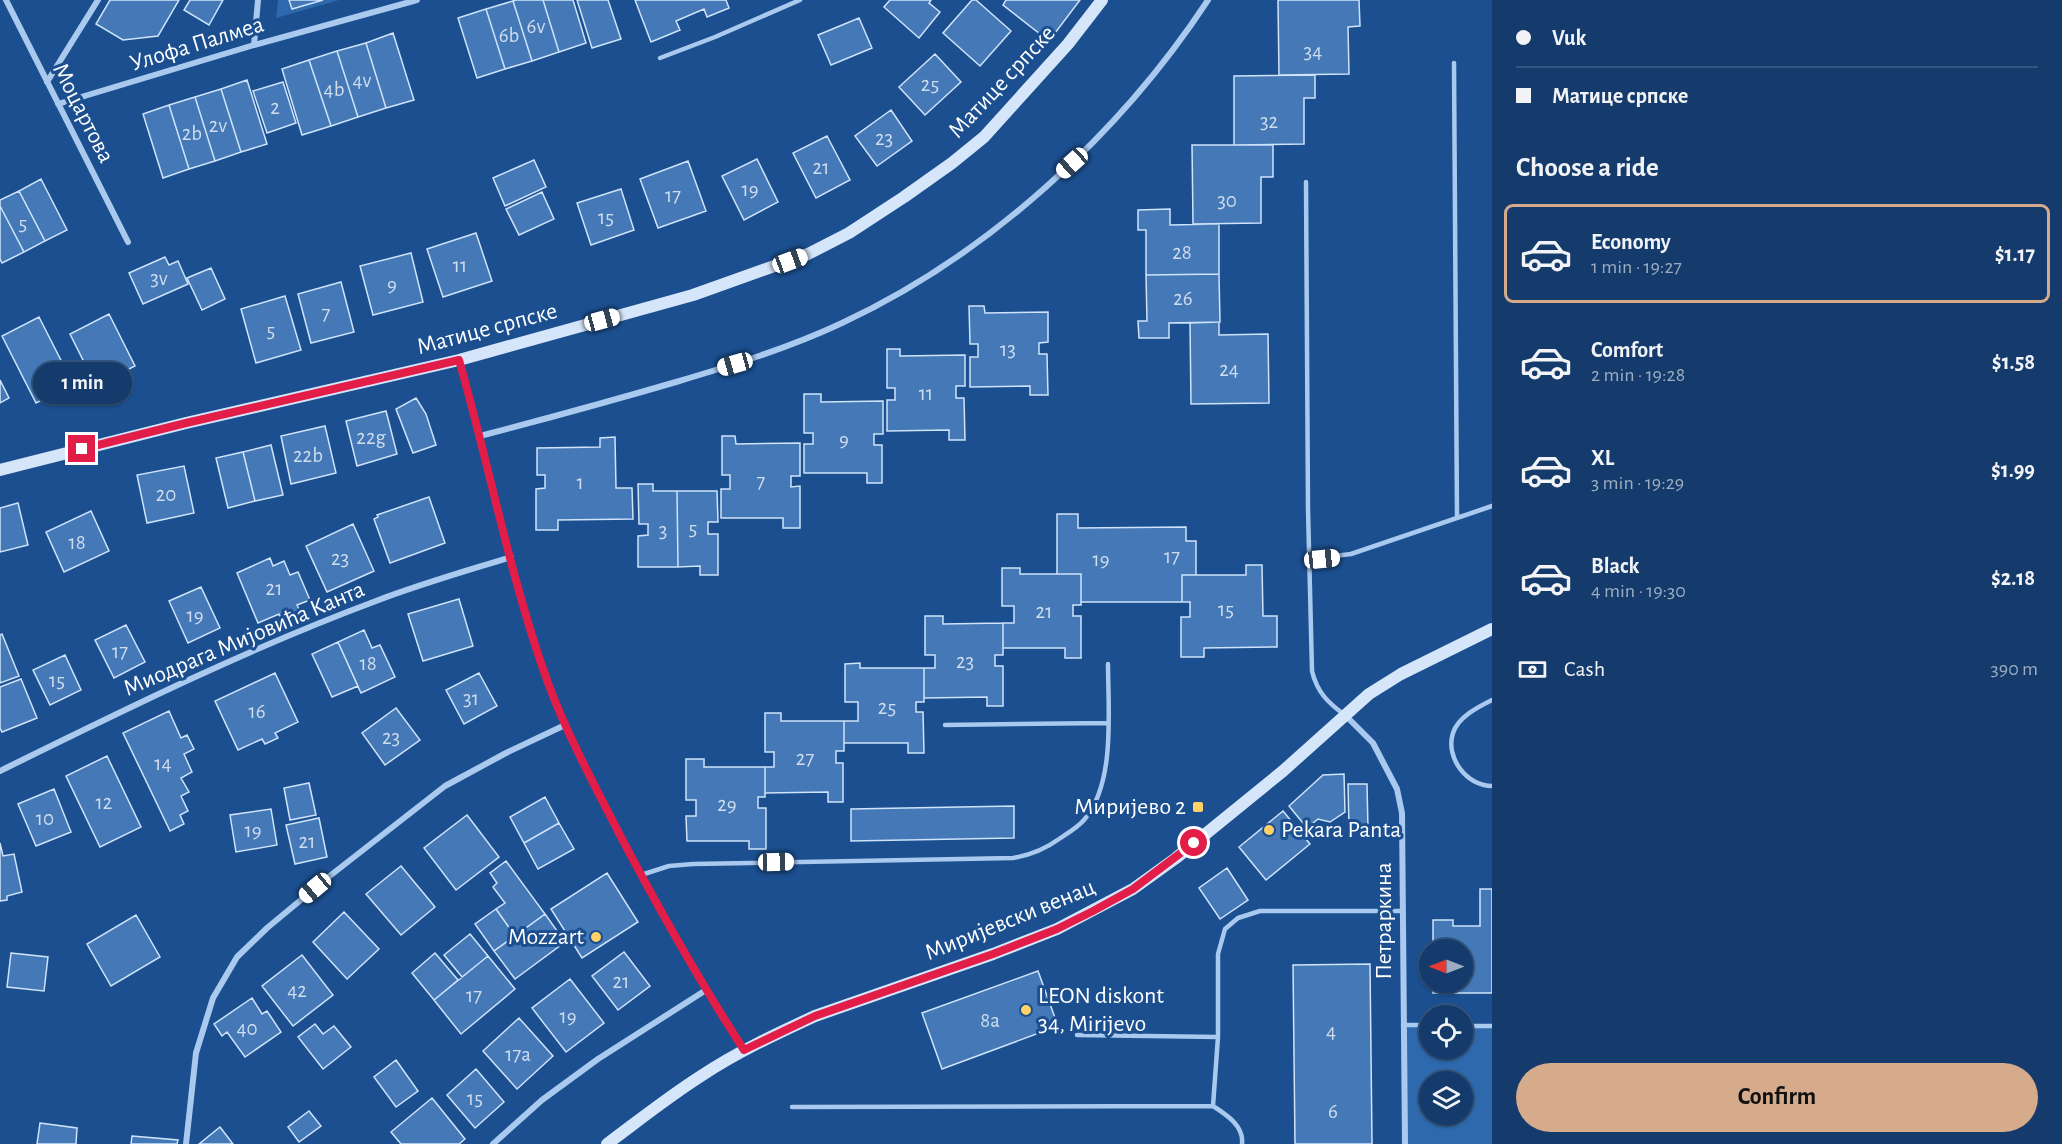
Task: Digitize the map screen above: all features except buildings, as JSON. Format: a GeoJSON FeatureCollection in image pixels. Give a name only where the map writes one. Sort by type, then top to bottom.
{"type":"FeatureCollection","features":[{"type":"Feature","properties":{"kind":"main road","name":"Матице српске"},"geometry":{"type":"LineString","coordinates":[[0,470],[186,423],[459,360],[693,295],[808,254],[849,233],[952,163],[984,137],[1068,44],[1102,0]]}},
{"type":"Feature","properties":{"kind":"main road","name":"Миријевски венац"},"geometry":{"type":"LineString","coordinates":[[607,1144],[700,1076],[744,1050],[815,1016],[993,954],[1057,929],[1133,889],[1283,771],[1369,694],[1401,674],[1492,629]]}},
{"type":"Feature","properties":{"kind":"street","name":"Моцартова"},"geometry":{"type":"LineString","coordinates":[[6,0],[129,242]]}},
{"type":"Feature","properties":{"kind":"street"},"geometry":{"type":"LineString","coordinates":[[47,82],[98,0]]}},
{"type":"Feature","properties":{"kind":"street"},"geometry":{"type":"LineString","coordinates":[[254,45],[258,0]]}},
{"type":"Feature","properties":{"kind":"street","name":"Улофа Палмеа"},"geometry":{"type":"LineString","coordinates":[[58,104],[254,45],[417,0]]}},
{"type":"Feature","properties":{"kind":"street"},"geometry":{"type":"LineString","coordinates":[[480,436],[754,359],[842,323],[927,279],[1007,219],[1086,151],[1133,100],[1189,29],[1208,0]]}},
{"type":"Feature","properties":{"kind":"street"},"geometry":{"type":"LineString","coordinates":[[459,360],[510,557],[548,683],[592,782],[641,875],[706,990],[744,1050]]}},
{"type":"Feature","properties":{"kind":"street","name":"Миодрага Мијовића Канта"},"geometry":{"type":"LineString","coordinates":[[0,771],[218,666],[278,640],[377,600],[510,557]]}},
{"type":"Feature","properties":{"kind":"street","name":"Петраркина"},"geometry":{"type":"LineString","coordinates":[[1345,715],[1373,743],[1397,789],[1402,813],[1405,1144]]}},
{"type":"Feature","properties":{"kind":"street"},"geometry":{"type":"LineString","coordinates":[[186,1144],[196,1053],[213,998],[237,957],[267,928],[331,875],[445,786],[565,724]]}},
{"type":"Feature","properties":{"kind":"street"},"geometry":{"type":"LineString","coordinates":[[493,1144],[542,1100],[598,1059],[706,990]]}},
{"type":"Feature","properties":{"kind":"lane"},"geometry":{"type":"LineString","coordinates":[[660,58],[800,0]]}},
{"type":"Feature","properties":{"kind":"lane"},"geometry":{"type":"LineString","coordinates":[[1455,63],[1457,516]]}},
{"type":"Feature","properties":{"kind":"lane"},"geometry":{"type":"LineString","coordinates":[[1306,182],[1312,671],[1315,683],[1322,694],[1330,704],[1345,715]]}},
{"type":"Feature","properties":{"kind":"lane"},"geometry":{"type":"LineString","coordinates":[[1310,559],[1351,554],[1457,516],[1492,506]]}},
{"type":"Feature","properties":{"kind":"lane"},"geometry":{"type":"LineString","coordinates":[[641,875],[669,866],[693,864],[986,859],[1031,855],[1046,849],[1073,831],[1085,819],[1102,784],[1106,756],[1108,664]]}},
{"type":"Feature","properties":{"kind":"lane"},"geometry":{"type":"LineString","coordinates":[[1492,700],[1470,712],[1460,721],[1453,732],[1452,744],[1458,767],[1467,778],[1478,784],[1492,786]]}},
{"type":"Feature","properties":{"kind":"lane"},"geometry":{"type":"LineString","coordinates":[[945,725],[1107,723]]}},
{"type":"Feature","properties":{"kind":"lane"},"geometry":{"type":"LineString","coordinates":[[1213,1106],[1218,1037],[1218,954],[1225,929],[1238,918],[1260,911],[1402,911]]}},
{"type":"Feature","properties":{"kind":"lane"},"geometry":{"type":"LineString","coordinates":[[1403,1025],[1419,1025]]}},
{"type":"Feature","properties":{"kind":"lane"},"geometry":{"type":"LineString","coordinates":[[1473,1026],[1492,1026]]}},
{"type":"Feature","properties":{"kind":"lane"},"geometry":{"type":"LineString","coordinates":[[1077,1035],[1218,1037]]}},
{"type":"Feature","properties":{"kind":"lane"},"geometry":{"type":"LineString","coordinates":[[792,1107],[1213,1106],[1233,1119],[1243,1137],[1242,1144]]}},
{"type":"Feature","properties":{"kind":"shaded area"},"geometry":{"type":"Polygon","coordinates":[[[278,0],[339,0],[276,18],[278,0]]]}},
{"type":"Feature","properties":{"kind":"shaded area"},"geometry":{"type":"Polygon","coordinates":[[[1403,1025],[1419,1025],[1419,1059],[1473,1059],[1473,1026],[1492,1026],[1492,1144],[1405,1144],[1403,1025]]]}},
{"type":"Feature","properties":{"kind":"place","name":"Миријево 2"},"geometry":{"type":"Point","coordinates":[1198,807]}},
{"type":"Feature","properties":{"kind":"place","name":"Pekara Panta"},"geometry":{"type":"Point","coordinates":[1269,830]}},
{"type":"Feature","properties":{"kind":"place","name":"Mozzart"},"geometry":{"type":"Point","coordinates":[596,937]}},
{"type":"Feature","properties":{"kind":"place","name":"LEON diskont 34, Mirijevo"},"geometry":{"type":"Point","coordinates":[1026,1010]}},
{"type":"Feature","properties":{"kind":"route"},"geometry":{"type":"LineString","coordinates":[[82,449],[459,360],[510,557],[548,683],[592,782],[659,908],[744,1050],[815,1016],[993,954],[1057,929],[1133,889],[1194,843]]}}]}
